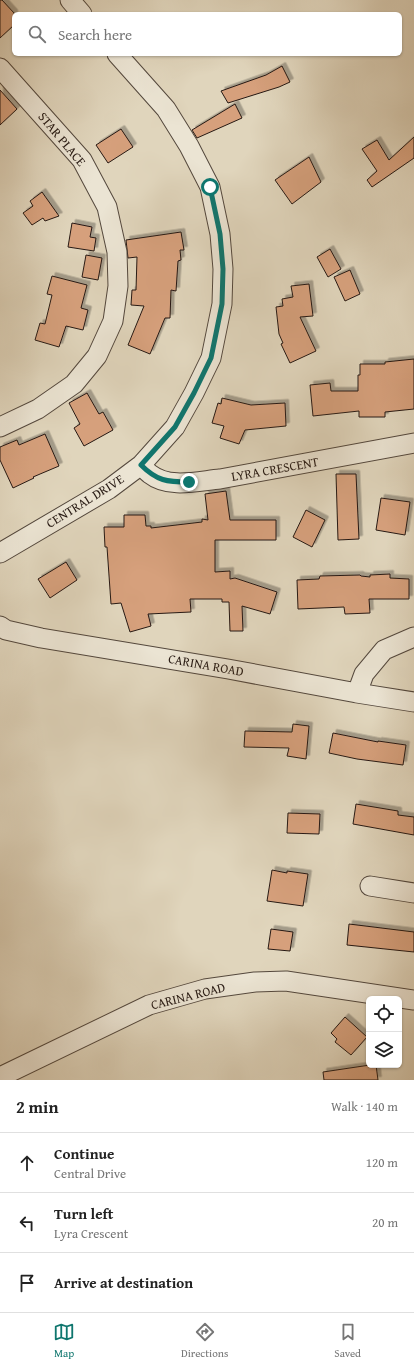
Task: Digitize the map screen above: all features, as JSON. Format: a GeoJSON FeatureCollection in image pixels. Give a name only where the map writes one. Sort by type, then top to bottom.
{"type":"FeatureCollection","features":[{"type":"Feature","properties":{"kind":"street"},"geometry":{"type":"LineString","coordinates":[[70,0],[80,12]]}},
{"type":"Feature","properties":{"kind":"street","name":"CENTRAL DRIVE"},"geometry":{"type":"LineString","coordinates":[[0,553],[109,489],[141,465],[175,427],[211,358],[222,304],[223,269],[220,234],[210,187],[189,146],[166,109],[119,56]]}},
{"type":"Feature","properties":{"kind":"street","name":"STAR PLACE"},"geometry":{"type":"LineString","coordinates":[[0,68],[82,160],[107,207],[117,252],[118,286],[113,321],[97,356],[74,384],[38,409],[0,427]]}},
{"type":"Feature","properties":{"kind":"street","name":"LYRA CRESCENT"},"geometry":{"type":"LineString","coordinates":[[141,465],[150,474],[160,479],[172,482],[189,482],[220,479],[414,444]]}},
{"type":"Feature","properties":{"kind":"street","name":"CARINA ROAD"},"geometry":{"type":"LineString","coordinates":[[0,626],[6,630],[41,638],[228,668],[357,693],[414,702]]}},
{"type":"Feature","properties":{"kind":"street"},"geometry":{"type":"LineString","coordinates":[[357,693],[364,674],[384,650],[414,637]]}},
{"type":"Feature","properties":{"kind":"street"},"geometry":{"type":"LineString","coordinates":[[370,886],[414,892]]}},
{"type":"Feature","properties":{"kind":"street","name":"CARINA ROAD"},"geometry":{"type":"LineString","coordinates":[[0,1077],[149,1005],[205,989],[255,982],[286,981],[414,1000]]}},
{"type":"Feature","properties":{"kind":"building"},"geometry":{"type":"Polygon","coordinates":[[[0,0],[2,0],[13,12],[12,27],[0,38],[0,0]]]}},
{"type":"Feature","properties":{"kind":"building"},"geometry":{"type":"Polygon","coordinates":[[[282,66],[290,82],[279,87],[228,103],[221,91],[266,75],[282,66]]]}},
{"type":"Feature","properties":{"kind":"building"},"geometry":{"type":"Polygon","coordinates":[[[0,90],[17,109],[0,125],[0,90]]]}},
{"type":"Feature","properties":{"kind":"building"},"geometry":{"type":"Polygon","coordinates":[[[235,104],[242,118],[197,138],[192,130],[235,104]]]}},
{"type":"Feature","properties":{"kind":"building"},"geometry":{"type":"Polygon","coordinates":[[[121,129],[133,147],[108,163],[96,145],[121,129]]]}},
{"type":"Feature","properties":{"kind":"building"},"geometry":{"type":"Polygon","coordinates":[[[414,137],[414,158],[372,187],[367,180],[377,171],[362,149],[377,140],[389,160],[414,137]]]}},
{"type":"Feature","properties":{"kind":"building"},"geometry":{"type":"Polygon","coordinates":[[[309,157],[321,182],[292,204],[275,180],[309,157]]]}},
{"type":"Feature","properties":{"kind":"building"},"geometry":{"type":"Polygon","coordinates":[[[42,192],[59,216],[45,221],[43,218],[32,225],[23,213],[33,206],[30,201],[42,192]]]}},
{"type":"Feature","properties":{"kind":"building"},"geometry":{"type":"Polygon","coordinates":[[[72,223],[92,227],[90,237],[96,238],[94,251],[68,247],[72,223]]]}},
{"type":"Feature","properties":{"kind":"building"},"geometry":{"type":"Polygon","coordinates":[[[181,232],[184,250],[180,250],[181,260],[178,261],[176,291],[171,290],[170,318],[165,318],[150,354],[128,345],[144,306],[131,305],[132,290],[136,290],[137,257],[128,258],[126,240],[181,232]]]}},
{"type":"Feature","properties":{"kind":"building"},"geometry":{"type":"Polygon","coordinates":[[[330,249],[341,269],[328,277],[317,257],[330,249]]]}},
{"type":"Feature","properties":{"kind":"building"},"geometry":{"type":"Polygon","coordinates":[[[86,255],[102,258],[98,280],[82,277],[86,255]]]}},
{"type":"Feature","properties":{"kind":"building"},"geometry":{"type":"Polygon","coordinates":[[[350,270],[360,294],[345,301],[334,277],[350,270]]]}},
{"type":"Feature","properties":{"kind":"building"},"geometry":{"type":"Polygon","coordinates":[[[52,276],[87,285],[81,308],[88,310],[83,330],[66,326],[59,347],[35,340],[40,323],[45,324],[52,295],[47,294],[52,276]]]}},
{"type":"Feature","properties":{"kind":"building"},"geometry":{"type":"Polygon","coordinates":[[[309,284],[313,316],[300,317],[316,351],[290,363],[281,344],[283,343],[279,334],[276,307],[283,306],[282,299],[293,297],[291,286],[309,284]]]}},
{"type":"Feature","properties":{"kind":"building"},"geometry":{"type":"Polygon","coordinates":[[[414,359],[414,409],[385,412],[385,417],[359,417],[359,411],[313,416],[310,385],[330,383],[331,391],[358,391],[360,364],[385,364],[385,362],[414,359]]]}},
{"type":"Feature","properties":{"kind":"building"},"geometry":{"type":"Polygon","coordinates":[[[87,393],[99,414],[103,412],[113,430],[84,446],[74,428],[80,424],[69,403],[87,393]]]}},
{"type":"Feature","properties":{"kind":"building"},"geometry":{"type":"Polygon","coordinates":[[[222,398],[251,405],[285,403],[286,426],[245,430],[239,444],[220,438],[224,426],[212,423],[218,403],[221,404],[222,398]]]}},
{"type":"Feature","properties":{"kind":"building"},"geometry":{"type":"Polygon","coordinates":[[[45,434],[59,466],[33,477],[34,478],[13,488],[0,460],[0,447],[17,440],[19,445],[45,434]]]}},
{"type":"Feature","properties":{"kind":"building"},"geometry":{"type":"Polygon","coordinates":[[[336,474],[356,474],[359,539],[338,540],[336,474]]]}},
{"type":"Feature","properties":{"kind":"building"},"geometry":{"type":"Polygon","coordinates":[[[226,491],[230,520],[276,520],[276,540],[215,540],[215,572],[230,571],[230,579],[235,578],[277,592],[270,614],[242,606],[243,631],[230,631],[229,602],[222,602],[222,599],[190,599],[191,612],[148,614],[151,626],[130,632],[121,603],[111,604],[104,527],[124,527],[124,515],[145,515],[146,526],[151,526],[151,528],[202,522],[202,519],[208,520],[205,494],[226,491]]]}},
{"type":"Feature","properties":{"kind":"building"},"geometry":{"type":"Polygon","coordinates":[[[381,498],[410,502],[405,535],[376,530],[381,498]]]}},
{"type":"Feature","properties":{"kind":"building"},"geometry":{"type":"Polygon","coordinates":[[[306,510],[325,520],[312,547],[293,537],[306,510]]]}},
{"type":"Feature","properties":{"kind":"building"},"geometry":{"type":"Polygon","coordinates":[[[66,562],[77,580],[50,598],[38,579],[66,562]]]}},
{"type":"Feature","properties":{"kind":"building"},"geometry":{"type":"Polygon","coordinates":[[[390,574],[390,578],[409,579],[409,599],[369,599],[370,613],[345,614],[344,607],[298,609],[297,580],[319,579],[320,576],[360,575],[370,577],[370,575],[390,574]]]}},
{"type":"Feature","properties":{"kind":"building"},"geometry":{"type":"Polygon","coordinates":[[[293,724],[309,726],[306,759],[287,756],[289,748],[244,747],[245,731],[292,732],[293,724]]]}},
{"type":"Feature","properties":{"kind":"building"},"geometry":{"type":"Polygon","coordinates":[[[333,733],[378,742],[406,745],[403,765],[357,759],[329,753],[333,733]]]}},
{"type":"Feature","properties":{"kind":"building"},"geometry":{"type":"Polygon","coordinates":[[[356,804],[398,811],[398,815],[414,817],[414,835],[353,824],[356,804]]]}},
{"type":"Feature","properties":{"kind":"building"},"geometry":{"type":"Polygon","coordinates":[[[288,813],[320,814],[319,834],[287,833],[288,813]]]}},
{"type":"Feature","properties":{"kind":"building"},"geometry":{"type":"Polygon","coordinates":[[[272,870],[287,873],[287,871],[308,874],[303,906],[267,901],[272,870]]]}},
{"type":"Feature","properties":{"kind":"building"},"geometry":{"type":"Polygon","coordinates":[[[349,924],[414,932],[414,952],[347,945],[349,924]]]}},
{"type":"Feature","properties":{"kind":"building"},"geometry":{"type":"Polygon","coordinates":[[[271,929],[293,932],[290,951],[268,949],[271,929]]]}},
{"type":"Feature","properties":{"kind":"building"},"geometry":{"type":"Polygon","coordinates":[[[345,1017],[366,1036],[366,1038],[351,1055],[335,1042],[337,1039],[331,1033],[345,1017]]]}},
{"type":"Feature","properties":{"kind":"building"},"geometry":{"type":"Polygon","coordinates":[[[366,1066],[366,1068],[376,1068],[378,1080],[324,1080],[323,1072],[366,1066]]]}},
{"type":"Feature","properties":{"kind":"route"},"geometry":{"type":"LineString","coordinates":[[189,482],[172,482],[160,479],[150,474],[141,465],[175,427],[211,358],[222,304],[223,269],[220,234],[210,187]]}}]}
